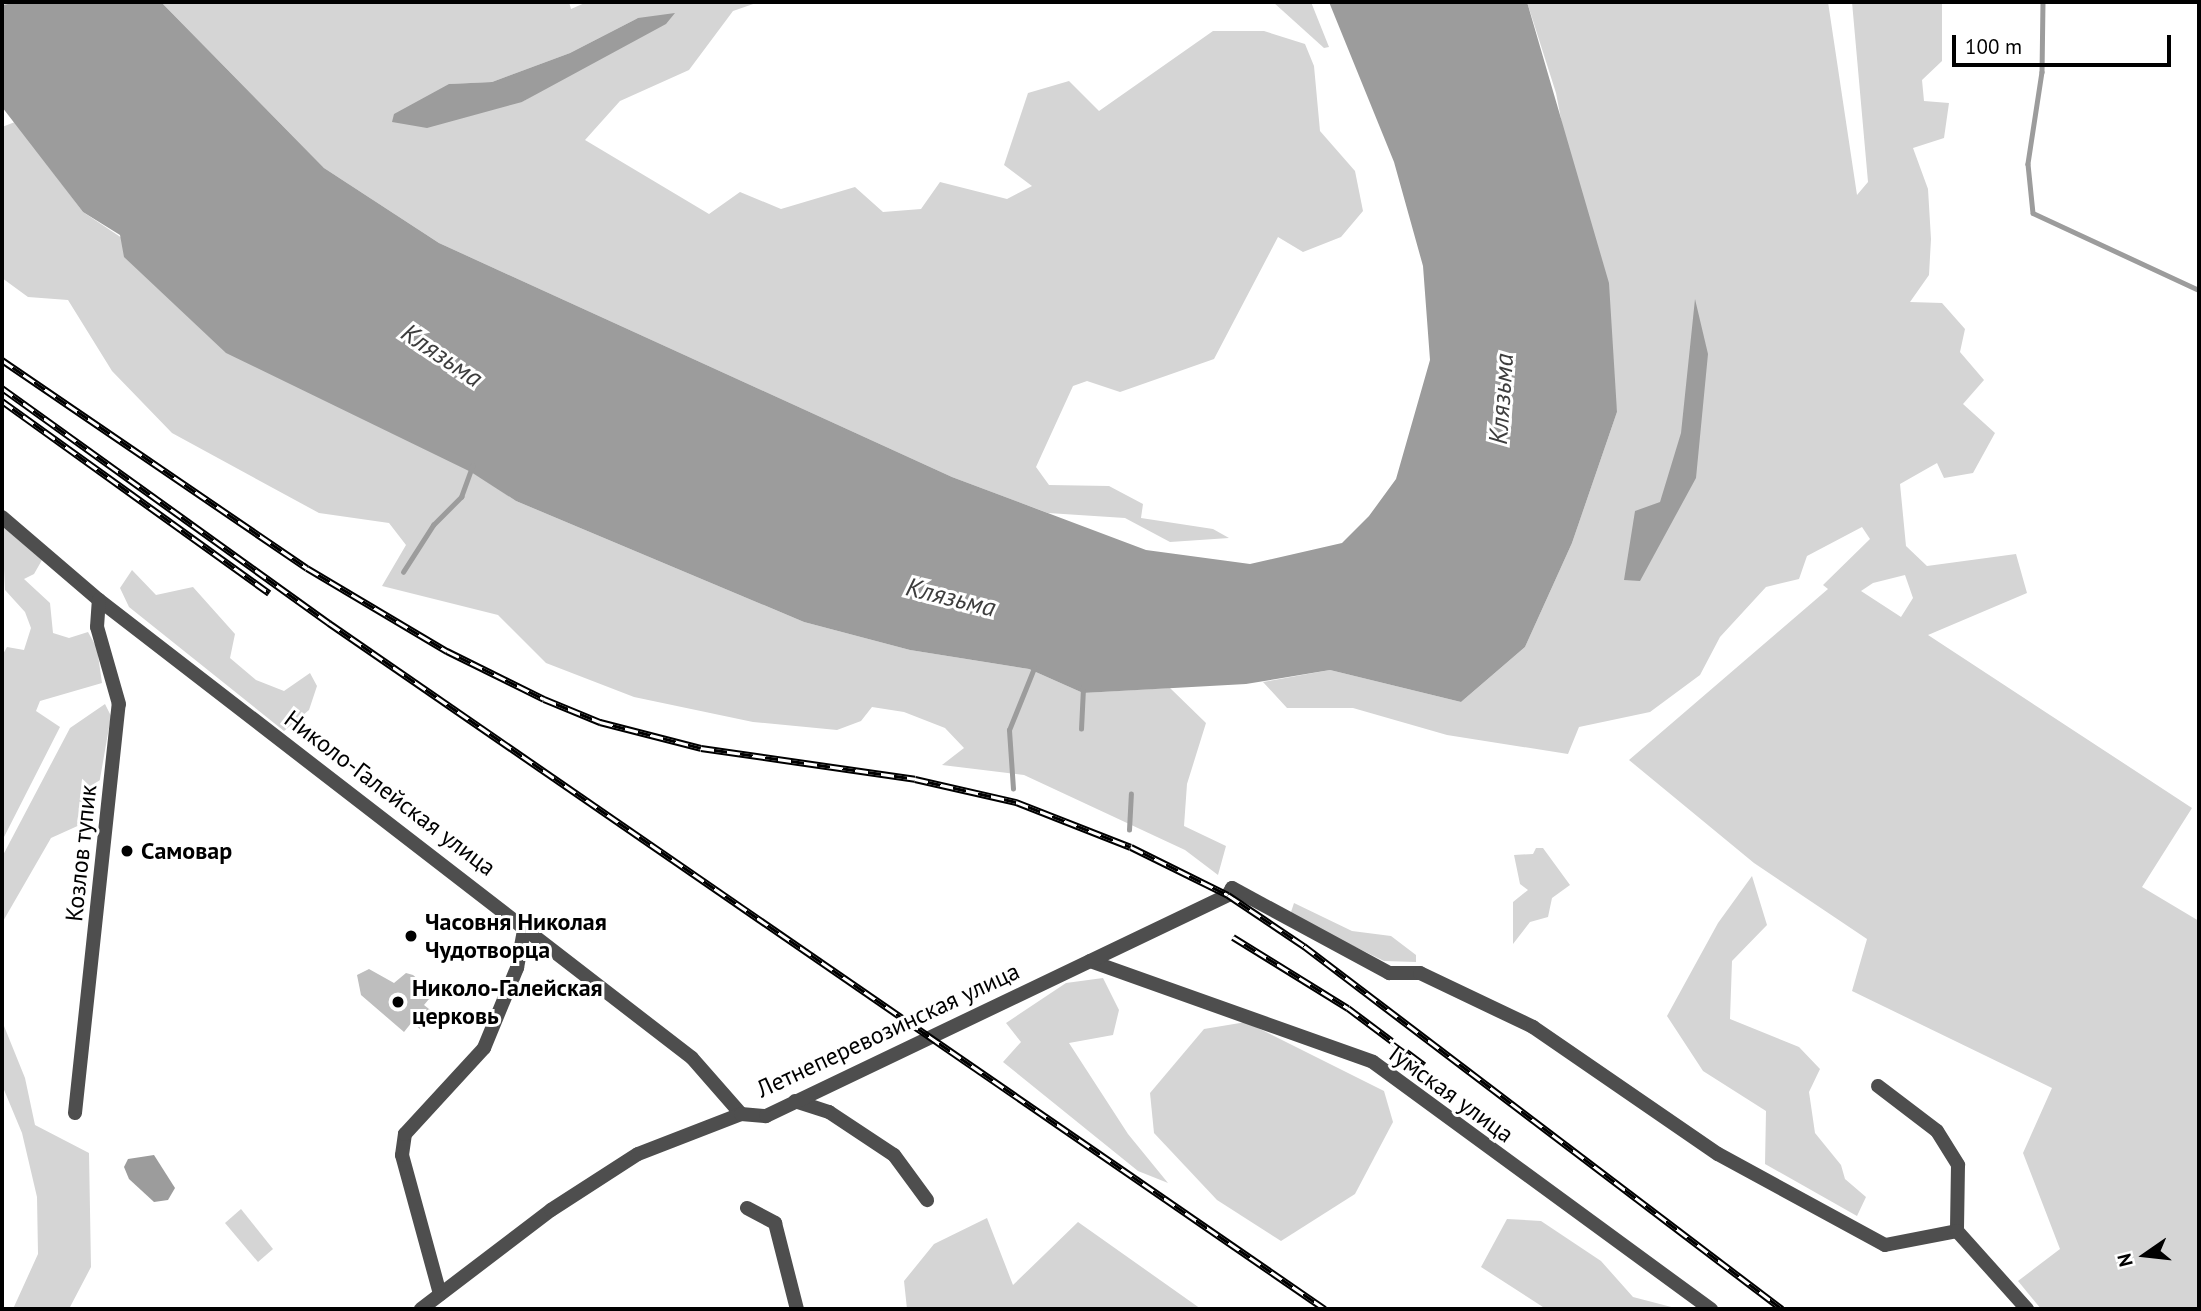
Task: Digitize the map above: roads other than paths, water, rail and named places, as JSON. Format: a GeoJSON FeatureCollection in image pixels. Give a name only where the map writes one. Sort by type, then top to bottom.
{"type":"FeatureCollection","features":[{"type":"Feature","properties":{"kind":"street","name":"Николо-Галейская улица"},"geometry":{"type":"LineString","coordinates":[[2,517],[99,600],[524,925],[692,1058],[741,1115]]}},
{"type":"Feature","properties":{"kind":"street","name":"Козлов тупик"},"geometry":{"type":"LineString","coordinates":[[75,1113],[120,704],[97,627],[99,600]]}},
{"type":"Feature","properties":{"kind":"street","name":"Летнеперевозинская улица"},"geometry":{"type":"LineString","coordinates":[[421,1309],[604,1172],[741,1115],[766,1116],[1228,895],[1232,888],[1389,972],[1420,974],[1533,1027],[1717,1154],[1885,1245],[1957,1231]]}},
{"type":"Feature","properties":{"kind":"street"},"geometry":{"type":"LineString","coordinates":[[440,1294],[401,1155],[405,1134],[484,1048],[517,968],[524,925]]}},
{"type":"Feature","properties":{"kind":"street","name":"Тумская улица"},"geometry":{"type":"LineString","coordinates":[[1090,961],[1373,1062],[1711,1309]]}},
{"type":"Feature","properties":{"kind":"street"},"geometry":{"type":"LineString","coordinates":[[1878,1086],[1937,1131],[1958,1165],[1957,1231],[2027,1309]]}},
{"type":"Feature","properties":{"kind":"street"},"geometry":{"type":"LineString","coordinates":[[795,1101],[829,1112],[894,1154],[927,1200]]}},
{"type":"Feature","properties":{"kind":"street"},"geometry":{"type":"LineString","coordinates":[[747,1208],[775,1223],[797,1309]]}},
{"type":"Feature","properties":{"kind":"water","name":"Клязьма"},"geometry":{"type":"Polygon","coordinates":[[[20,2],[161,2],[324,168],[439,243],[952,477],[1146,550],[1250,564],[1342,543],[1369,516],[1396,479],[1430,360],[1423,266],[1394,162],[1329,2],[1527,2],[1609,283],[1617,412],[1572,543],[1525,647],[1461,702],[1330,670],[1246,684],[1083,693],[1029,669],[910,650],[804,622],[516,501],[471,472],[226,353],[124,257],[120,235],[83,212],[2,107],[2,5],[20,2]]]}},
{"type":"Feature","properties":{"kind":"water"},"geometry":{"type":"Polygon","coordinates":[[[675,13],[666,24],[522,102],[427,128],[392,122],[394,114],[449,84],[492,82],[570,53],[638,18],[675,13]]]}},
{"type":"Feature","properties":{"kind":"water"},"geometry":{"type":"Polygon","coordinates":[[[1695,299],[1708,354],[1696,478],[1640,581],[1624,580],[1635,511],[1660,502],[1681,433],[1695,299]]]}},
{"type":"Feature","properties":{"kind":"water"},"geometry":{"type":"Polygon","coordinates":[[[154,1155],[175,1188],[168,1200],[154,1202],[129,1179],[124,1167],[128,1159],[154,1155]]]}},
{"type":"Feature","properties":{"kind":"waterway"},"geometry":{"type":"LineString","coordinates":[[2043,2],[2042,72],[2028,164],[2033,213],[2199,290]]}},
{"type":"Feature","properties":{"kind":"waterway"},"geometry":{"type":"LineString","coordinates":[[403,572],[433,525],[461,497],[472,466]]}},
{"type":"Feature","properties":{"kind":"waterway"},"geometry":{"type":"LineString","coordinates":[[1013,789],[1009,730],[1034,668]]}},
{"type":"Feature","properties":{"kind":"waterway"},"geometry":{"type":"LineString","coordinates":[[1081,729],[1083,688]]}},
{"type":"Feature","properties":{"kind":"waterway"},"geometry":{"type":"LineString","coordinates":[[1129,830],[1131,794]]}},
{"type":"Feature","properties":{"kind":"railway"},"geometry":{"type":"LineString","coordinates":[[2,360],[307,568],[447,651],[544,699],[600,722],[701,748],[915,779],[1016,802],[1131,847],[1228,895],[1304,946],[1782,1309]]}},
{"type":"Feature","properties":{"kind":"railway"},"geometry":{"type":"LineString","coordinates":[[2,388],[329,623],[1325,1309]]}},
{"type":"Feature","properties":{"kind":"railway"},"geometry":{"type":"LineString","coordinates":[[2,401],[269,593]]}},
{"type":"Feature","properties":{"kind":"railway"},"geometry":{"type":"LineString","coordinates":[[1233,937],[1348,1008],[1424,1065]]}},
{"type":"Feature","properties":{"kind":"place","name":"Самовар"},"geometry":{"type":"Point","coordinates":[127,851]}},
{"type":"Feature","properties":{"kind":"place","name":"Часовня Николая Чудотворца"},"geometry":{"type":"Point","coordinates":[411,936]}},
{"type":"Feature","properties":{"kind":"place","name":"Николо-Галейская церковь"},"geometry":{"type":"Point","coordinates":[398,1002]}}]}
